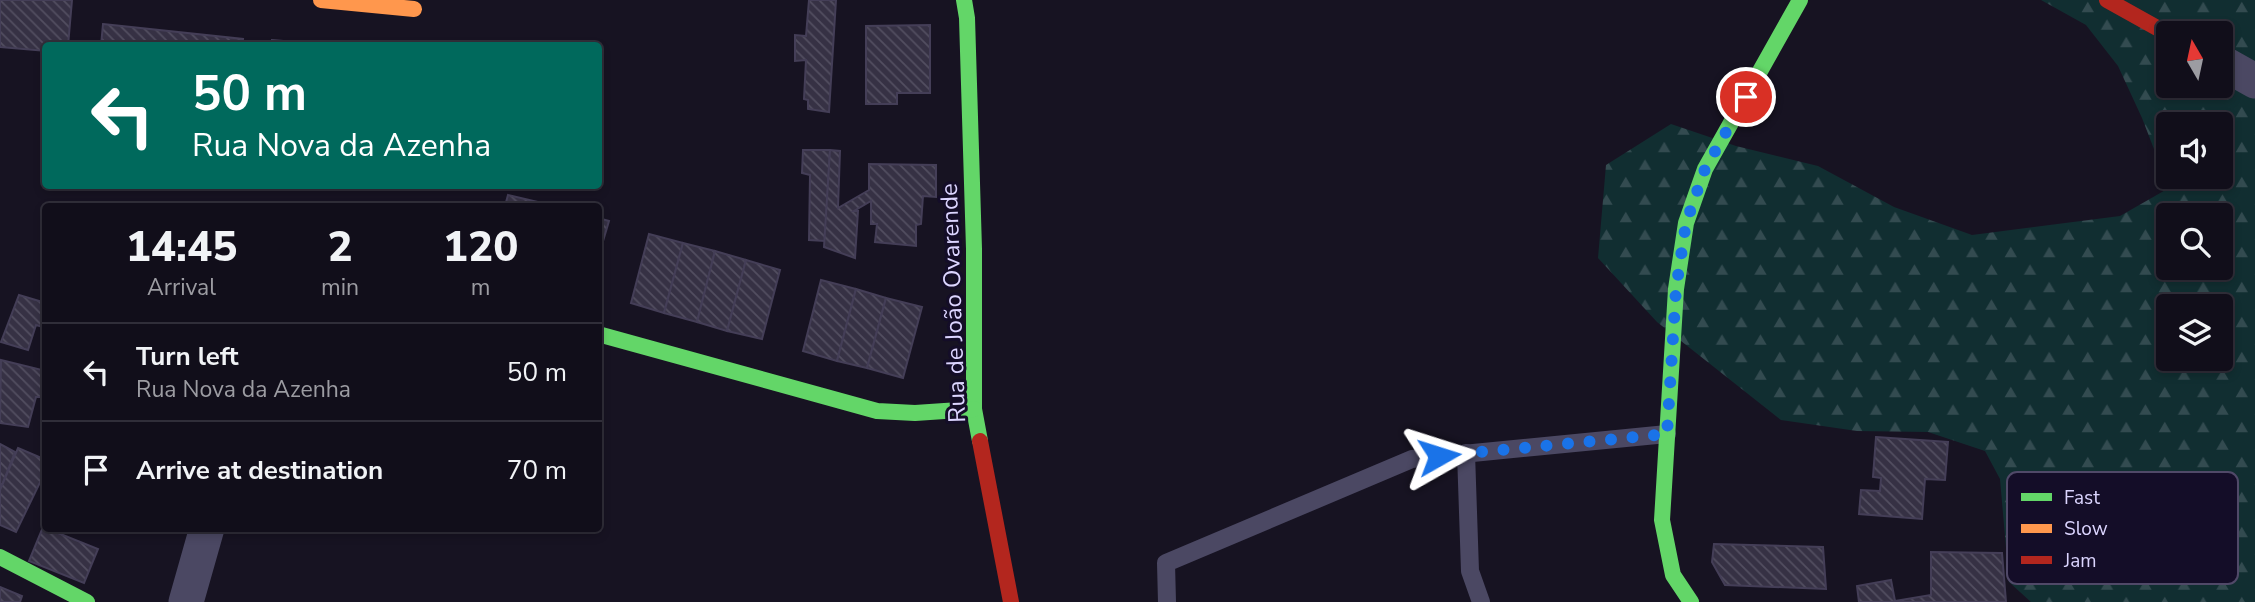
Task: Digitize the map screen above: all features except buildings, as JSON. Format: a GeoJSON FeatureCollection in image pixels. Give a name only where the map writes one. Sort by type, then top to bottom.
{"type":"FeatureCollection","features":[{"type":"Feature","properties":{"kind":"street"},"geometry":{"type":"LineString","coordinates":[[321,0],[414,9]]}},
{"type":"Feature","properties":{"kind":"street","name":"Rua de João Ovarende"},"geometry":{"type":"LineString","coordinates":[[964,0],[967,18],[974,249],[974,409],[1011,602]]}},
{"type":"Feature","properties":{"kind":"street"},"geometry":{"type":"LineString","coordinates":[[1691,602],[1674,575],[1662,520],[1676,289],[1686,223],[1705,169],[1800,0]]}},
{"type":"Feature","properties":{"kind":"street"},"geometry":{"type":"LineString","coordinates":[[2107,0],[2156,27]]}},
{"type":"Feature","properties":{"kind":"street"},"geometry":{"type":"LineString","coordinates":[[2233,69],[2255,81]]}},
{"type":"Feature","properties":{"kind":"street"},"geometry":{"type":"LineString","coordinates":[[602,335],[877,411],[915,413],[974,409]]}},
{"type":"Feature","properties":{"kind":"street"},"geometry":{"type":"LineString","coordinates":[[186,602],[205,532]]}},
{"type":"Feature","properties":{"kind":"street"},"geometry":{"type":"LineString","coordinates":[[0,557],[87,602]]}},
{"type":"Feature","properties":{"kind":"lane"},"geometry":{"type":"LineString","coordinates":[[1167,602],[1166,562],[1412,459],[1667,434]]}},
{"type":"Feature","properties":{"kind":"lane"},"geometry":{"type":"LineString","coordinates":[[1466,453],[1470,571],[1481,602]]}},
{"type":"Feature","properties":{"kind":"green space"},"geometry":{"type":"Polygon","coordinates":[[[2041,0],[2255,0],[2255,602],[2031,602],[2011,584],[2238,584],[2238,472],[2007,472],[2007,559],[2000,479],[1985,451],[1928,432],[1857,431],[1781,420],[1657,322],[1598,258],[1606,165],[1671,124],[1736,146],[1818,166],[1894,207],[1972,235],[2120,216],[2167,189],[2233,189],[2233,112],[2156,112],[2156,154],[2118,66],[2086,25],[2041,0]]]}},
{"type":"Feature","properties":{"kind":"traffic: fast"},"geometry":{"type":"LineString","coordinates":[[964,0],[967,18],[974,249],[974,409],[980,441]]}},
{"type":"Feature","properties":{"kind":"traffic: fast"},"geometry":{"type":"LineString","coordinates":[[1691,602],[1673,575],[1662,520],[1676,289],[1686,223],[1705,169],[1800,0]]}},
{"type":"Feature","properties":{"kind":"traffic: fast"},"geometry":{"type":"LineString","coordinates":[[602,335],[877,411],[915,413],[974,409]]}},
{"type":"Feature","properties":{"kind":"traffic: fast"},"geometry":{"type":"LineString","coordinates":[[0,557],[87,602]]}},
{"type":"Feature","properties":{"kind":"traffic: slow"},"geometry":{"type":"LineString","coordinates":[[321,0],[414,9]]}},
{"type":"Feature","properties":{"kind":"traffic: jam"},"geometry":{"type":"LineString","coordinates":[[2107,0],[2156,27]]}},
{"type":"Feature","properties":{"kind":"traffic: jam"},"geometry":{"type":"LineString","coordinates":[[980,441],[1011,602]]}},
{"type":"Feature","properties":{"kind":"route"},"geometry":{"type":"LineString","coordinates":[[1439,456],[1667,434],[1676,289],[1686,223],[1705,169],[1746,97]]}}]}
